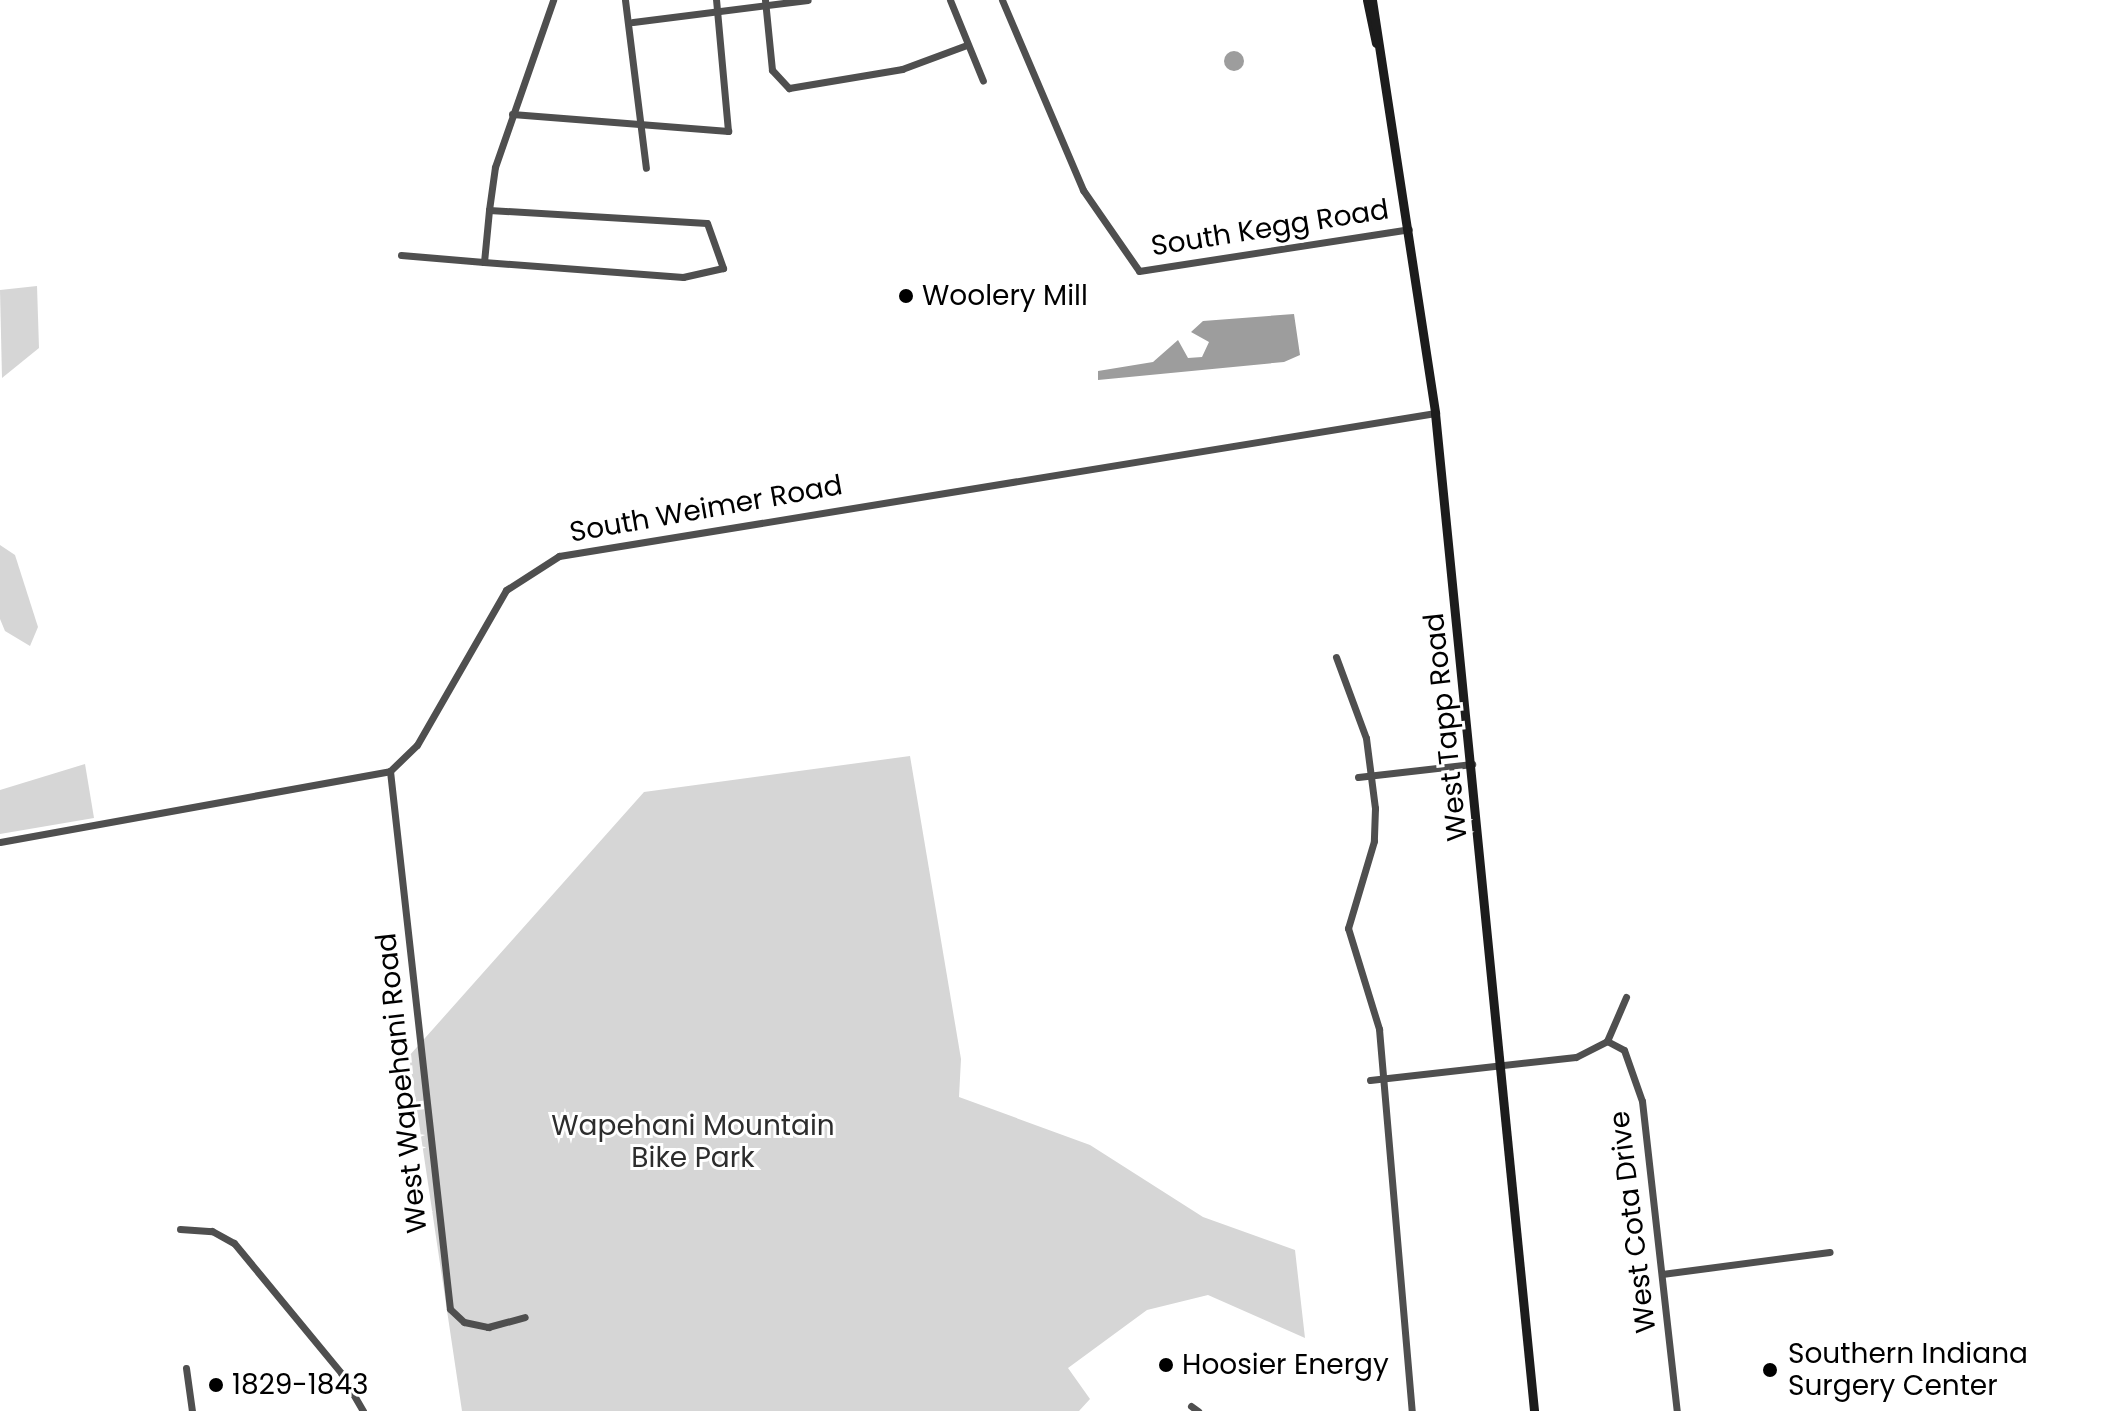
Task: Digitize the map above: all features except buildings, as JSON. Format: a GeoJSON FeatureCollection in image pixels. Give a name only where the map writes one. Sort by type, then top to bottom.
{"type":"FeatureCollection","features":[{"type":"Feature","properties":{"kind":"main road","name":"West Tapp Road"},"geometry":{"type":"LineString","coordinates":[[1370,0],[1409,229],[1435,413],[1504,1068],[1534,1411]]}},
{"type":"Feature","properties":{"kind":"street"},"geometry":{"type":"LineString","coordinates":[[484,262],[489,210],[512,114],[553,0]]}},
{"type":"Feature","properties":{"kind":"street"},"geometry":{"type":"LineString","coordinates":[[625,0],[633,22],[646,168]]}},
{"type":"Feature","properties":{"kind":"street"},"geometry":{"type":"LineString","coordinates":[[512,114],[728,131],[716,0]]}},
{"type":"Feature","properties":{"kind":"street"},"geometry":{"type":"LineString","coordinates":[[633,22],[766,2],[808,0]]}},
{"type":"Feature","properties":{"kind":"street"},"geometry":{"type":"LineString","coordinates":[[950,0],[983,81]]}},
{"type":"Feature","properties":{"kind":"street","name":"South Kegg Road"},"geometry":{"type":"LineString","coordinates":[[1002,0],[1083,190],[1139,271],[1409,229]]}},
{"type":"Feature","properties":{"kind":"street"},"geometry":{"type":"LineString","coordinates":[[766,2],[777,80],[793,89],[853,81],[967,45]]}},
{"type":"Feature","properties":{"kind":"street"},"geometry":{"type":"LineString","coordinates":[[401,255],[672,276],[723,268],[707,223],[489,210]]}},
{"type":"Feature","properties":{"kind":"street","name":"South Weimer Road"},"geometry":{"type":"LineString","coordinates":[[390,771],[417,745],[506,590],[559,556],[1435,413]]}},
{"type":"Feature","properties":{"kind":"street"},"geometry":{"type":"LineString","coordinates":[[1336,657],[1371,776],[1374,841],[1348,928],[1377,1018],[1412,1411]]}},
{"type":"Feature","properties":{"kind":"street"},"geometry":{"type":"LineString","coordinates":[[1358,777],[1472,764]]}},
{"type":"Feature","properties":{"kind":"street"},"geometry":{"type":"LineString","coordinates":[[0,842],[390,771]]}},
{"type":"Feature","properties":{"kind":"street","name":"West Wapehani Road"},"geometry":{"type":"LineString","coordinates":[[390,771],[450,1309],[464,1322],[488,1327],[525,1317]]}},
{"type":"Feature","properties":{"kind":"street"},"geometry":{"type":"LineString","coordinates":[[1370,1080],[1504,1068],[1576,1057],[1607,1041],[1626,997]]}},
{"type":"Feature","properties":{"kind":"street","name":"West Cota Drive"},"geometry":{"type":"LineString","coordinates":[[1607,1041],[1624,1050],[1642,1101],[1677,1411]]}},
{"type":"Feature","properties":{"kind":"street"},"geometry":{"type":"LineString","coordinates":[[180,1229],[212,1231],[234,1243],[341,1373],[362,1411]]}},
{"type":"Feature","properties":{"kind":"street"},"geometry":{"type":"LineString","coordinates":[[1662,1274],[1830,1252]]}},
{"type":"Feature","properties":{"kind":"street"},"geometry":{"type":"LineString","coordinates":[[186,1368],[192,1411]]}},
{"type":"Feature","properties":{"kind":"green space"},"geometry":{"type":"Polygon","coordinates":[[[37,286],[39,348],[2,378],[0,290],[37,286]]]}},
{"type":"Feature","properties":{"kind":"green space"},"geometry":{"type":"Polygon","coordinates":[[[0,545],[15,555],[38,627],[30,646],[5,631],[0,619],[0,545]]]}},
{"type":"Feature","properties":{"kind":"green space","name":"Wapehani Mountain Bike Park"},"geometry":{"type":"Polygon","coordinates":[[[910,756],[961,1059],[959,1097],[1090,1145],[1203,1217],[1295,1250],[1305,1338],[1208,1295],[1147,1310],[1068,1368],[1090,1399],[1079,1411],[462,1411],[409,1056],[644,792],[910,756]]]}},
{"type":"Feature","properties":{"kind":"green space"},"geometry":{"type":"Polygon","coordinates":[[[85,764],[94,818],[0,834],[0,790],[85,764]]]}},
{"type":"Feature","properties":{"kind":"shaded area"},"geometry":{"type":"Polygon","coordinates":[[[1234,51],[1241,54],[1244,61],[1241,68],[1234,71],[1227,68],[1224,61],[1227,54],[1234,51]]]}},
{"type":"Feature","properties":{"kind":"shaded area"},"geometry":{"type":"Polygon","coordinates":[[[1294,314],[1300,355],[1284,362],[1098,380],[1098,371],[1153,362],[1178,340],[1188,358],[1202,357],[1209,342],[1191,332],[1203,321],[1294,314]]]}},
{"type":"Feature","properties":{"kind":"place","name":"Woolery Mill"},"geometry":{"type":"Point","coordinates":[906,296]}},
{"type":"Feature","properties":{"kind":"place","name":"Hoosier Energy"},"geometry":{"type":"Point","coordinates":[1166,1365]}},
{"type":"Feature","properties":{"kind":"place","name":"Southern Indiana Surgery Center"},"geometry":{"type":"Point","coordinates":[1770,1370]}},
{"type":"Feature","properties":{"kind":"place","name":"1829-1843"},"geometry":{"type":"Point","coordinates":[216,1385]}}]}
